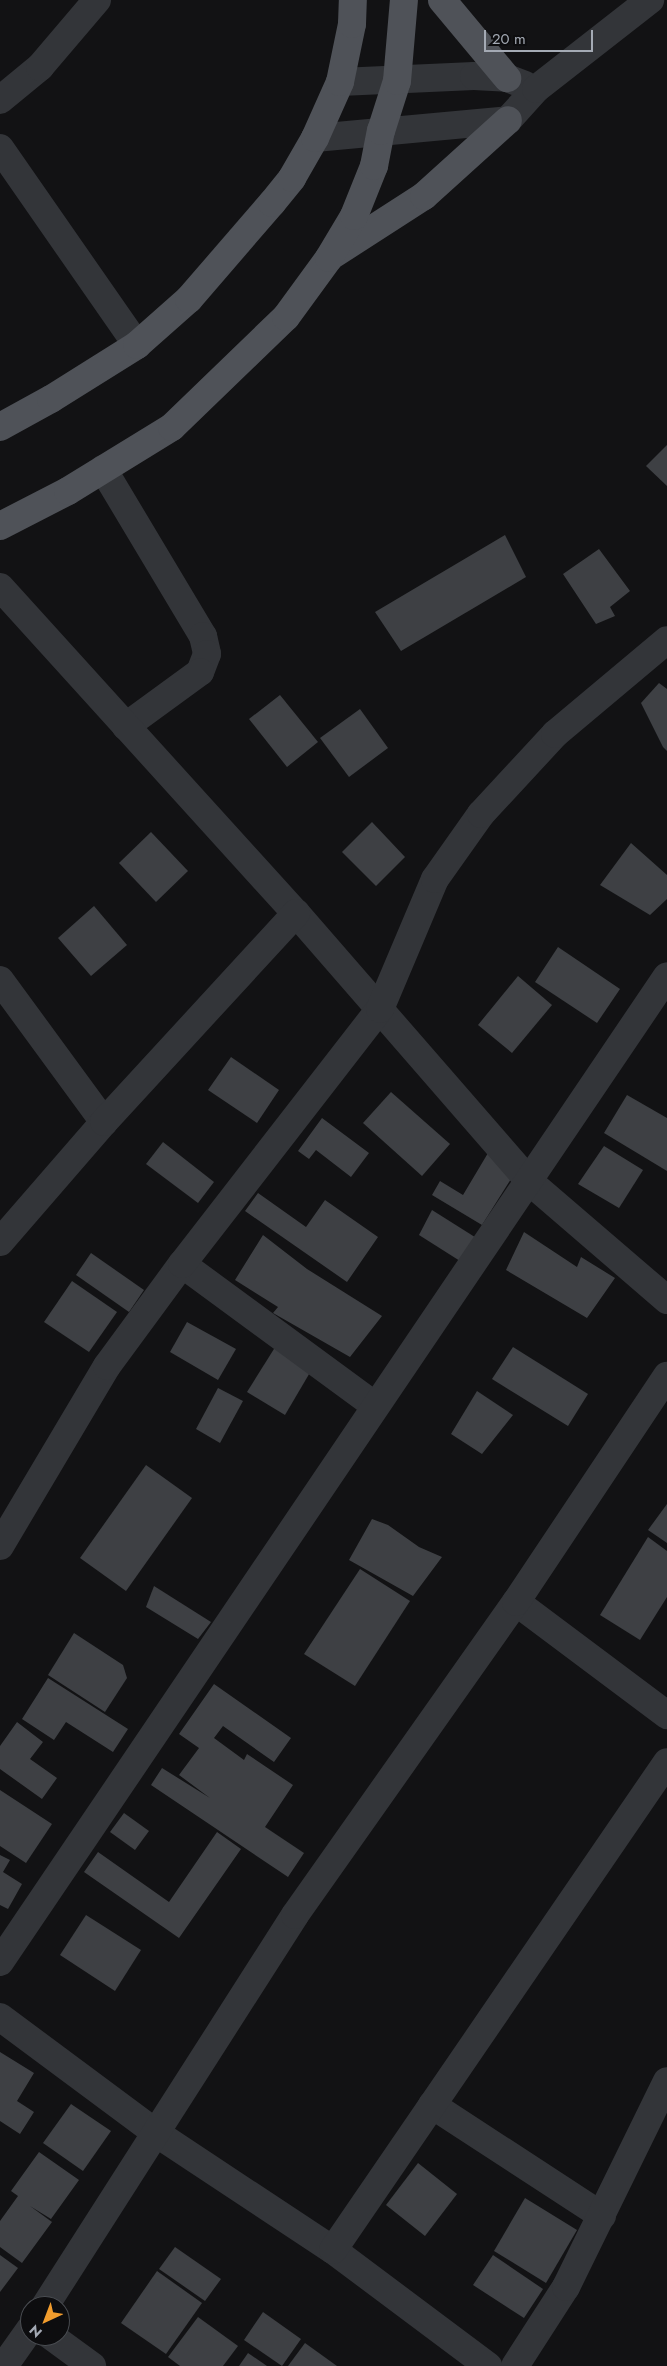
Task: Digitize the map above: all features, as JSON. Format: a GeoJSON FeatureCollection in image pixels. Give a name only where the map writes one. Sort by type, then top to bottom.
{"type":"FeatureCollection","features":[{"type":"Feature","properties":{"kind":"main road"},"geometry":{"type":"LineString","coordinates":[[0,427],[51,399],[137,345],[189,299],[219,267],[292,178],[315,138],[340,82],[352,24],[353,0]]}},
{"type":"Feature","properties":{"kind":"main road"},"geometry":{"type":"LineString","coordinates":[[0,526],[68,491],[172,426],[286,317],[329,258],[354,216],[374,166],[381,131],[397,81],[404,0]]}},
{"type":"Feature","properties":{"kind":"main road"},"geometry":{"type":"LineString","coordinates":[[442,0],[507,78]]}},
{"type":"Feature","properties":{"kind":"main road"},"geometry":{"type":"LineString","coordinates":[[329,258],[424,196],[508,120]]}},
{"type":"Feature","properties":{"kind":"street"},"geometry":{"type":"LineString","coordinates":[[0,100],[40,67],[96,0]]}},
{"type":"Feature","properties":{"kind":"street"},"geometry":{"type":"LineString","coordinates":[[616,0],[616,27]]}},
{"type":"Feature","properties":{"kind":"street"},"geometry":{"type":"LineString","coordinates":[[315,138],[508,120],[536,89],[650,0]]}},
{"type":"Feature","properties":{"kind":"street"},"geometry":{"type":"LineString","coordinates":[[340,82],[397,81],[474,76],[507,78],[536,89]]}},
{"type":"Feature","properties":{"kind":"street"},"geometry":{"type":"LineString","coordinates":[[0,148],[137,345]]}},
{"type":"Feature","properties":{"kind":"street"},"geometry":{"type":"LineString","coordinates":[[103,469],[203,636],[207,654],[200,672],[126,726]]}},
{"type":"Feature","properties":{"kind":"street"},"geometry":{"type":"LineString","coordinates":[[0,587],[296,913],[530,1182],[667,1300]]}},
{"type":"Feature","properties":{"kind":"street"},"geometry":{"type":"LineString","coordinates":[[2,1538],[107,1366],[182,1264],[380,1009],[435,879],[481,814],[555,734],[667,640]]}},
{"type":"Feature","properties":{"kind":"street"},"geometry":{"type":"LineString","coordinates":[[0,1242],[104,1122],[296,913]]}},
{"type":"Feature","properties":{"kind":"street"},"geometry":{"type":"LineString","coordinates":[[0,1962],[375,1406],[530,1182],[667,976]]}},
{"type":"Feature","properties":{"kind":"street"},"geometry":{"type":"LineString","coordinates":[[0,980],[104,1122]]}},
{"type":"Feature","properties":{"kind":"street"},"geometry":{"type":"LineString","coordinates":[[182,1264],[375,1406]]}},
{"type":"Feature","properties":{"kind":"street"},"geometry":{"type":"LineString","coordinates":[[51,2296],[295,1915],[516,1602],[667,1376]]}},
{"type":"Feature","properties":{"kind":"street"},"geometry":{"type":"LineString","coordinates":[[516,1602],[667,1715]]}},
{"type":"Feature","properties":{"kind":"street"},"geometry":{"type":"LineString","coordinates":[[333,2250],[667,1762]]}},
{"type":"Feature","properties":{"kind":"street"},"geometry":{"type":"LineString","coordinates":[[0,2017],[156,2133],[333,2250],[488,2366]]}},
{"type":"Feature","properties":{"kind":"street"},"geometry":{"type":"LineString","coordinates":[[515,2366],[566,2287],[667,2082]]}},
{"type":"Feature","properties":{"kind":"street"},"geometry":{"type":"LineString","coordinates":[[432,2105],[602,2216]]}},
{"type":"Feature","properties":{"kind":"street"},"geometry":{"type":"LineString","coordinates":[[4,2366],[20,2343]]}},
{"type":"Feature","properties":{"kind":"street"},"geometry":{"type":"LineString","coordinates":[[65,2346],[92,2366]]}},
{"type":"Feature","properties":{"kind":"building"},"geometry":{"type":"Polygon","coordinates":[[[667,445],[667,486],[646,466],[667,445]]]}},
{"type":"Feature","properties":{"kind":"building"},"geometry":{"type":"Polygon","coordinates":[[[505,535],[526,577],[401,651],[375,612],[505,535]]]}},
{"type":"Feature","properties":{"kind":"building"},"geometry":{"type":"Polygon","coordinates":[[[599,549],[630,591],[610,607],[615,616],[596,624],[563,574],[599,549]]]}},
{"type":"Feature","properties":{"kind":"building"},"geometry":{"type":"Polygon","coordinates":[[[659,683],[667,689],[667,751],[663,747],[641,703],[659,683]]]}},
{"type":"Feature","properties":{"kind":"building"},"geometry":{"type":"Polygon","coordinates":[[[280,695],[318,742],[287,767],[249,719],[280,695]]]}},
{"type":"Feature","properties":{"kind":"building"},"geometry":{"type":"Polygon","coordinates":[[[360,709],[388,748],[349,777],[320,738],[360,709]]]}},
{"type":"Feature","properties":{"kind":"building"},"geometry":{"type":"Polygon","coordinates":[[[372,822],[405,857],[376,886],[342,852],[372,822]]]}},
{"type":"Feature","properties":{"kind":"building"},"geometry":{"type":"Polygon","coordinates":[[[151,832],[188,871],[156,902],[119,863],[151,832]]]}},
{"type":"Feature","properties":{"kind":"building"},"geometry":{"type":"Polygon","coordinates":[[[631,843],[667,875],[667,899],[650,915],[600,885],[631,843]]]}},
{"type":"Feature","properties":{"kind":"building"},"geometry":{"type":"Polygon","coordinates":[[[94,906],[127,945],[91,976],[58,938],[94,906]]]}},
{"type":"Feature","properties":{"kind":"building"},"geometry":{"type":"Polygon","coordinates":[[[558,947],[620,989],[597,1023],[535,982],[558,947]]]}},
{"type":"Feature","properties":{"kind":"building"},"geometry":{"type":"Polygon","coordinates":[[[518,976],[552,1005],[512,1053],[478,1025],[518,976]]]}},
{"type":"Feature","properties":{"kind":"building"},"geometry":{"type":"Polygon","coordinates":[[[231,1057],[279,1090],[257,1123],[208,1090],[231,1057]]]}},
{"type":"Feature","properties":{"kind":"building"},"geometry":{"type":"Polygon","coordinates":[[[391,1092],[450,1144],[422,1176],[363,1123],[391,1092]]]}},
{"type":"Feature","properties":{"kind":"building"},"geometry":{"type":"Polygon","coordinates":[[[627,1095],[667,1118],[667,1171],[604,1133],[627,1095]]]}},
{"type":"Feature","properties":{"kind":"building"},"geometry":{"type":"Polygon","coordinates":[[[322,1118],[369,1153],[351,1177],[316,1150],[309,1159],[298,1151],[322,1118]]]}},
{"type":"Feature","properties":{"kind":"building"},"geometry":{"type":"Polygon","coordinates":[[[163,1142],[214,1182],[198,1203],[146,1164],[163,1142]]]}},
{"type":"Feature","properties":{"kind":"building"},"geometry":{"type":"Polygon","coordinates":[[[604,1146],[643,1170],[619,1208],[578,1184],[604,1146]]]}},
{"type":"Feature","properties":{"kind":"building"},"geometry":{"type":"Polygon","coordinates":[[[488,1153],[516,1171],[482,1225],[432,1195],[440,1181],[463,1195],[488,1153]]]}},
{"type":"Feature","properties":{"kind":"building"},"geometry":{"type":"Polygon","coordinates":[[[258,1193],[306,1227],[325,1200],[378,1237],[347,1282],[245,1211],[258,1193]]]}},
{"type":"Feature","properties":{"kind":"building"},"geometry":{"type":"Polygon","coordinates":[[[432,1210],[478,1239],[460,1261],[419,1235],[432,1210]]]}},
{"type":"Feature","properties":{"kind":"building"},"geometry":{"type":"Polygon","coordinates":[[[524,1232],[577,1267],[581,1257],[615,1278],[587,1318],[506,1270],[524,1232]]]}},
{"type":"Feature","properties":{"kind":"building"},"geometry":{"type":"Polygon","coordinates":[[[263,1235],[307,1269],[382,1316],[350,1357],[273,1313],[278,1307],[235,1280],[263,1235]]]}},
{"type":"Feature","properties":{"kind":"building"},"geometry":{"type":"Polygon","coordinates":[[[91,1253],[144,1290],[129,1312],[76,1275],[91,1253]]]}},
{"type":"Feature","properties":{"kind":"building"},"geometry":{"type":"Polygon","coordinates":[[[72,1281],[117,1312],[89,1352],[44,1322],[72,1281]]]}},
{"type":"Feature","properties":{"kind":"building"},"geometry":{"type":"Polygon","coordinates":[[[187,1322],[236,1349],[218,1380],[170,1352],[187,1322]]]}},
{"type":"Feature","properties":{"kind":"building"},"geometry":{"type":"Polygon","coordinates":[[[279,1341],[315,1364],[285,1415],[247,1392],[279,1341]]]}},
{"type":"Feature","properties":{"kind":"building"},"geometry":{"type":"Polygon","coordinates":[[[513,1347],[588,1394],[568,1426],[492,1379],[513,1347]]]}},
{"type":"Feature","properties":{"kind":"building"},"geometry":{"type":"Polygon","coordinates":[[[218,1388],[243,1401],[220,1443],[196,1429],[218,1388]]]}},
{"type":"Feature","properties":{"kind":"building"},"geometry":{"type":"Polygon","coordinates":[[[477,1391],[513,1415],[482,1454],[451,1434],[477,1391]]]}},
{"type":"Feature","properties":{"kind":"building"},"geometry":{"type":"Polygon","coordinates":[[[146,1465],[192,1498],[126,1591],[80,1558],[146,1465]]]}},
{"type":"Feature","properties":{"kind":"building"},"geometry":{"type":"Polygon","coordinates":[[[667,1504],[667,1543],[648,1530],[667,1504]]]}},
{"type":"Feature","properties":{"kind":"building"},"geometry":{"type":"Polygon","coordinates":[[[372,1519],[388,1525],[419,1547],[442,1557],[413,1596],[349,1560],[372,1519]]]}},
{"type":"Feature","properties":{"kind":"building"},"geometry":{"type":"Polygon","coordinates":[[[648,1537],[667,1551],[667,1597],[640,1640],[600,1615],[648,1537]]]}},
{"type":"Feature","properties":{"kind":"building"},"geometry":{"type":"Polygon","coordinates":[[[360,1569],[410,1601],[355,1686],[304,1654],[360,1569]]]}},
{"type":"Feature","properties":{"kind":"building"},"geometry":{"type":"Polygon","coordinates":[[[154,1586],[211,1622],[198,1639],[146,1607],[154,1586]]]}},
{"type":"Feature","properties":{"kind":"building"},"geometry":{"type":"Polygon","coordinates":[[[74,1633],[123,1665],[127,1678],[105,1712],[48,1675],[74,1633]]]}},
{"type":"Feature","properties":{"kind":"building"},"geometry":{"type":"Polygon","coordinates":[[[48,1678],[128,1729],[113,1752],[66,1722],[54,1740],[22,1719],[48,1678]]]}},
{"type":"Feature","properties":{"kind":"building"},"geometry":{"type":"Polygon","coordinates":[[[214,1684],[291,1738],[274,1762],[223,1726],[214,1738],[244,1760],[247,1754],[293,1785],[265,1827],[304,1853],[288,1877],[151,1785],[162,1768],[210,1798],[179,1775],[199,1748],[179,1734],[214,1684]]]}},
{"type":"Feature","properties":{"kind":"building"},"geometry":{"type":"Polygon","coordinates":[[[17,1722],[43,1742],[30,1759],[57,1778],[42,1799],[0,1769],[0,1746],[17,1722]]]}},
{"type":"Feature","properties":{"kind":"building"},"geometry":{"type":"Polygon","coordinates":[[[0,1790],[52,1824],[26,1863],[0,1846],[0,1790]]]}},
{"type":"Feature","properties":{"kind":"building"},"geometry":{"type":"Polygon","coordinates":[[[124,1813],[149,1831],[135,1850],[110,1832],[124,1813]]]}},
{"type":"Feature","properties":{"kind":"building"},"geometry":{"type":"Polygon","coordinates":[[[217,1832],[241,1849],[179,1938],[84,1872],[98,1852],[169,1902],[217,1832]]]}},
{"type":"Feature","properties":{"kind":"building"},"geometry":{"type":"Polygon","coordinates":[[[0,1855],[10,1860],[3,1872],[22,1884],[8,1909],[0,1905],[0,1855]]]}},
{"type":"Feature","properties":{"kind":"building"},"geometry":{"type":"Polygon","coordinates":[[[86,1915],[141,1950],[115,1991],[60,1955],[86,1915]]]}},
{"type":"Feature","properties":{"kind":"building"},"geometry":{"type":"Polygon","coordinates":[[[0,2052],[34,2073],[17,2101],[34,2112],[20,2134],[0,2121],[0,2052]]]}},
{"type":"Feature","properties":{"kind":"building"},"geometry":{"type":"Polygon","coordinates":[[[71,2104],[111,2131],[83,2171],[43,2143],[71,2104]]]}},
{"type":"Feature","properties":{"kind":"building"},"geometry":{"type":"Polygon","coordinates":[[[39,2152],[79,2180],[51,2219],[30,2206],[52,2222],[22,2263],[0,2247],[0,2221],[18,2196],[11,2191],[39,2152]]]}},
{"type":"Feature","properties":{"kind":"building"},"geometry":{"type":"Polygon","coordinates":[[[418,2163],[457,2194],[425,2236],[386,2205],[418,2163]]]}},
{"type":"Feature","properties":{"kind":"building"},"geometry":{"type":"Polygon","coordinates":[[[525,2198],[577,2230],[546,2283],[494,2251],[525,2198]]]}},
{"type":"Feature","properties":{"kind":"building"},"geometry":{"type":"Polygon","coordinates":[[[175,2247],[221,2279],[205,2301],[159,2269],[175,2247]]]}},
{"type":"Feature","properties":{"kind":"building"},"geometry":{"type":"Polygon","coordinates":[[[0,2255],[18,2268],[0,2292],[0,2255]]]}},
{"type":"Feature","properties":{"kind":"building"},"geometry":{"type":"Polygon","coordinates":[[[493,2255],[543,2289],[524,2318],[473,2285],[493,2255]]]}},
{"type":"Feature","properties":{"kind":"building"},"geometry":{"type":"Polygon","coordinates":[[[157,2271],[202,2303],[166,2354],[121,2323],[157,2271]]]}},
{"type":"Feature","properties":{"kind":"building"},"geometry":{"type":"Polygon","coordinates":[[[263,2312],[301,2339],[282,2366],[244,2340],[263,2312]]]}},
{"type":"Feature","properties":{"kind":"building"},"geometry":{"type":"Polygon","coordinates":[[[198,2317],[238,2346],[223,2366],[180,2366],[168,2357],[198,2317]]]}},
{"type":"Feature","properties":{"kind":"building"},"geometry":{"type":"Polygon","coordinates":[[[305,2343],[337,2366],[288,2366],[305,2343]]]}},
{"type":"Feature","properties":{"kind":"building"},"geometry":{"type":"Polygon","coordinates":[[[248,2353],[267,2366],[239,2366],[248,2353]]]}}]}
